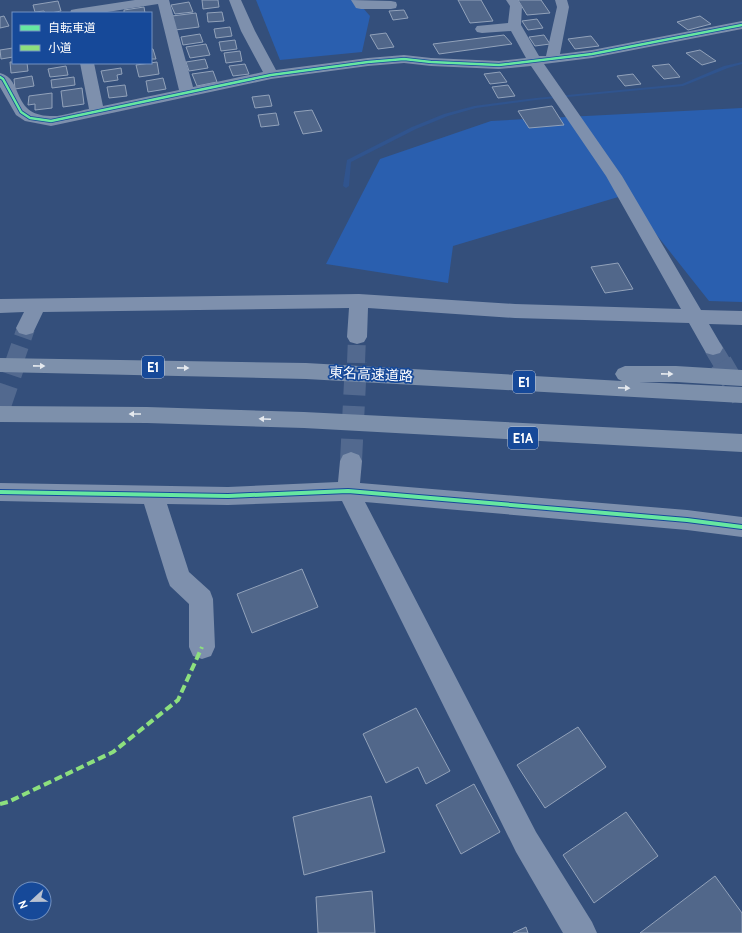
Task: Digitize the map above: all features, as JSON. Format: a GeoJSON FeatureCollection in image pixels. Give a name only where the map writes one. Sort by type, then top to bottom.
{"type":"FeatureCollection","features":[{"type":"Feature","properties":{"kind":"highway","name":"東名高速道路"},"geometry":{"type":"LineString","coordinates":[[0,365],[306,371],[742,395]]}},
{"type":"Feature","properties":{"kind":"highway"},"geometry":{"type":"LineString","coordinates":[[306,371],[676,374],[742,378]]}},
{"type":"Feature","properties":{"kind":"highway"},"geometry":{"type":"LineString","coordinates":[[0,414],[147,415],[304,420],[742,443]]}},
{"type":"Feature","properties":{"kind":"highway","name":"E1A"},"geometry":{"type":"LineString","coordinates":[[304,420],[742,457]]}},
{"type":"Feature","properties":{"kind":"street"},"geometry":{"type":"LineString","coordinates":[[74,0],[76,12]]}},
{"type":"Feature","properties":{"kind":"street"},"geometry":{"type":"LineString","coordinates":[[83,12],[162,0],[188,92]]}},
{"type":"Feature","properties":{"kind":"street"},"geometry":{"type":"LineString","coordinates":[[235,0],[248,31],[271,75]]}},
{"type":"Feature","properties":{"kind":"street"},"geometry":{"type":"LineString","coordinates":[[357,0],[361,5],[391,5]]}},
{"type":"Feature","properties":{"kind":"street"},"geometry":{"type":"LineString","coordinates":[[512,0],[516,6],[515,27],[535,61],[614,176],[694,316],[714,348]]}},
{"type":"Feature","properties":{"kind":"street"},"geometry":{"type":"LineString","coordinates":[[552,59],[563,7],[561,0]]}},
{"type":"Feature","properties":{"kind":"street"},"geometry":{"type":"LineString","coordinates":[[0,77],[3,79],[22,112],[30,118],[51,121],[97,110],[271,75],[368,62],[404,59],[492,65],[535,61],[592,54],[742,25]]}},
{"type":"Feature","properties":{"kind":"street"},"geometry":{"type":"LineString","coordinates":[[482,29],[515,27]]}},
{"type":"Feature","properties":{"kind":"street"},"geometry":{"type":"LineString","coordinates":[[87,64],[97,110]]}},
{"type":"Feature","properties":{"kind":"street"},"geometry":{"type":"LineString","coordinates":[[357,337],[359,301]]}},
{"type":"Feature","properties":{"kind":"street"},"geometry":{"type":"LineString","coordinates":[[0,306],[359,301],[515,312],[742,318]]}},
{"type":"Feature","properties":{"kind":"street"},"geometry":{"type":"LineString","coordinates":[[26,328],[36,306]]}},
{"type":"Feature","properties":{"kind":"street"},"geometry":{"type":"LineString","coordinates":[[351,461],[348,491],[526,842],[581,933]]}},
{"type":"Feature","properties":{"kind":"street"},"geometry":{"type":"LineString","coordinates":[[0,492],[228,496],[348,491],[687,520],[742,527]]}},
{"type":"Feature","properties":{"kind":"street"},"geometry":{"type":"LineString","coordinates":[[153,495],[179,578],[201,599],[202,647]]}},
{"type":"Feature","properties":{"kind":"shaded area"},"geometry":{"type":"Polygon","coordinates":[[[256,0],[356,0],[370,16],[362,52],[280,60],[256,0]]]}},
{"type":"Feature","properties":{"kind":"shaded area"},"geometry":{"type":"Polygon","coordinates":[[[742,108],[742,302],[709,301],[625,195],[453,246],[448,283],[326,264],[380,159],[491,121],[742,108]]]}},
{"type":"Feature","properties":{"kind":"building"},"geometry":{"type":"Polygon","coordinates":[[[202,0],[218,0],[219,7],[203,9],[202,0]]]}},
{"type":"Feature","properties":{"kind":"building"},"geometry":{"type":"Polygon","coordinates":[[[458,0],[481,0],[493,21],[470,23],[458,0]]]}},
{"type":"Feature","properties":{"kind":"building"},"geometry":{"type":"Polygon","coordinates":[[[518,0],[541,0],[550,13],[527,15],[518,0]]]}},
{"type":"Feature","properties":{"kind":"building"},"geometry":{"type":"Polygon","coordinates":[[[58,1],[61,11],[35,12],[33,5],[58,1]]]}},
{"type":"Feature","properties":{"kind":"building"},"geometry":{"type":"Polygon","coordinates":[[[189,2],[193,12],[175,14],[171,5],[189,2]]]}},
{"type":"Feature","properties":{"kind":"building"},"geometry":{"type":"Polygon","coordinates":[[[144,7],[145,12],[124,12],[124,10],[144,7]]]}},
{"type":"Feature","properties":{"kind":"building"},"geometry":{"type":"Polygon","coordinates":[[[404,10],[408,18],[393,20],[389,11],[404,10]]]}},
{"type":"Feature","properties":{"kind":"building"},"geometry":{"type":"Polygon","coordinates":[[[222,12],[224,21],[208,22],[207,13],[222,12]]]}},
{"type":"Feature","properties":{"kind":"building"},"geometry":{"type":"Polygon","coordinates":[[[196,13],[199,27],[175,30],[172,16],[196,13]]]}},
{"type":"Feature","properties":{"kind":"building"},"geometry":{"type":"Polygon","coordinates":[[[4,16],[9,26],[0,28],[0,17],[4,16]]]}},
{"type":"Feature","properties":{"kind":"building"},"geometry":{"type":"Polygon","coordinates":[[[700,16],[711,24],[688,30],[677,22],[700,16]]]}},
{"type":"Feature","properties":{"kind":"building"},"geometry":{"type":"Polygon","coordinates":[[[537,19],[543,28],[528,30],[522,21],[537,19]]]}},
{"type":"Feature","properties":{"kind":"building"},"geometry":{"type":"Polygon","coordinates":[[[230,27],[232,36],[216,38],[214,29],[230,27]]]}},
{"type":"Feature","properties":{"kind":"building"},"geometry":{"type":"Polygon","coordinates":[[[386,33],[394,47],[378,49],[370,35],[386,33]]]}},
{"type":"Feature","properties":{"kind":"building"},"geometry":{"type":"Polygon","coordinates":[[[200,34],[203,42],[183,45],[181,37],[200,34]]]}},
{"type":"Feature","properties":{"kind":"building"},"geometry":{"type":"Polygon","coordinates":[[[504,35],[512,44],[439,54],[433,44],[504,35]]]}},
{"type":"Feature","properties":{"kind":"building"},"geometry":{"type":"Polygon","coordinates":[[[544,35],[550,44],[535,46],[529,37],[544,35]]]}},
{"type":"Feature","properties":{"kind":"building"},"geometry":{"type":"Polygon","coordinates":[[[591,36],[599,46],[575,49],[568,39],[591,36]]]}},
{"type":"Feature","properties":{"kind":"building"},"geometry":{"type":"Polygon","coordinates":[[[235,40],[237,49],[221,51],[219,42],[235,40]]]}},
{"type":"Feature","properties":{"kind":"building"},"geometry":{"type":"Polygon","coordinates":[[[206,44],[210,55],[190,58],[186,47],[206,44]]]}},
{"type":"Feature","properties":{"kind":"building"},"geometry":{"type":"Polygon","coordinates":[[[12,48],[12,57],[1,59],[0,50],[12,48]]]}},
{"type":"Feature","properties":{"kind":"building"},"geometry":{"type":"Polygon","coordinates":[[[152,49],[153,49],[156,59],[152,59],[152,49]]]}},
{"type":"Feature","properties":{"kind":"building"},"geometry":{"type":"Polygon","coordinates":[[[700,50],[716,61],[702,65],[686,53],[700,50]]]}},
{"type":"Feature","properties":{"kind":"building"},"geometry":{"type":"Polygon","coordinates":[[[240,51],[242,61],[226,63],[224,53],[240,51]]]}},
{"type":"Feature","properties":{"kind":"building"},"geometry":{"type":"Polygon","coordinates":[[[205,59],[208,68],[189,71],[186,62],[205,59]]]}},
{"type":"Feature","properties":{"kind":"building"},"geometry":{"type":"Polygon","coordinates":[[[10,62],[12,62],[12,64],[27,64],[28,71],[11,73],[10,62]]]}},
{"type":"Feature","properties":{"kind":"building"},"geometry":{"type":"Polygon","coordinates":[[[157,62],[159,74],[139,77],[136,65],[152,64],[157,62]]]}},
{"type":"Feature","properties":{"kind":"building"},"geometry":{"type":"Polygon","coordinates":[[[245,64],[249,74],[233,76],[229,66],[245,64]]]}},
{"type":"Feature","properties":{"kind":"building"},"geometry":{"type":"Polygon","coordinates":[[[669,64],[680,77],[664,79],[652,66],[669,64]]]}},
{"type":"Feature","properties":{"kind":"building"},"geometry":{"type":"Polygon","coordinates":[[[66,66],[68,75],[50,77],[48,69],[66,66]]]}},
{"type":"Feature","properties":{"kind":"building"},"geometry":{"type":"Polygon","coordinates":[[[121,68],[122,74],[117,75],[118,80],[104,82],[101,71],[121,68]]]}},
{"type":"Feature","properties":{"kind":"building"},"geometry":{"type":"Polygon","coordinates":[[[213,71],[217,82],[197,86],[192,74],[213,71]]]}},
{"type":"Feature","properties":{"kind":"building"},"geometry":{"type":"Polygon","coordinates":[[[500,72],[507,82],[490,84],[484,74],[500,72]]]}},
{"type":"Feature","properties":{"kind":"building"},"geometry":{"type":"Polygon","coordinates":[[[633,74],[641,84],[625,86],[617,76],[633,74]]]}},
{"type":"Feature","properties":{"kind":"building"},"geometry":{"type":"Polygon","coordinates":[[[32,76],[34,86],[15,89],[14,79],[32,76]]]}},
{"type":"Feature","properties":{"kind":"building"},"geometry":{"type":"Polygon","coordinates":[[[74,77],[75,85],[52,88],[51,80],[74,77]]]}},
{"type":"Feature","properties":{"kind":"building"},"geometry":{"type":"Polygon","coordinates":[[[163,78],[166,89],[148,92],[146,81],[163,78]]]}},
{"type":"Feature","properties":{"kind":"building"},"geometry":{"type":"Polygon","coordinates":[[[125,85],[127,96],[109,98],[107,87],[125,85]]]}},
{"type":"Feature","properties":{"kind":"building"},"geometry":{"type":"Polygon","coordinates":[[[508,85],[515,96],[498,98],[492,87],[508,85]]]}},
{"type":"Feature","properties":{"kind":"building"},"geometry":{"type":"Polygon","coordinates":[[[82,88],[84,104],[63,107],[61,91],[82,88]]]}},
{"type":"Feature","properties":{"kind":"building"},"geometry":{"type":"Polygon","coordinates":[[[52,93],[52,108],[35,110],[35,104],[28,105],[29,96],[52,93]]]}},
{"type":"Feature","properties":{"kind":"building"},"geometry":{"type":"Polygon","coordinates":[[[269,95],[272,106],[255,108],[252,97],[269,95]]]}},
{"type":"Feature","properties":{"kind":"building"},"geometry":{"type":"Polygon","coordinates":[[[552,106],[564,125],[529,128],[518,111],[552,106]]]}},
{"type":"Feature","properties":{"kind":"building"},"geometry":{"type":"Polygon","coordinates":[[[312,110],[322,131],[303,134],[294,112],[312,110]]]}},
{"type":"Feature","properties":{"kind":"building"},"geometry":{"type":"Polygon","coordinates":[[[276,113],[279,125],[261,127],[258,115],[276,113]]]}},
{"type":"Feature","properties":{"kind":"building"},"geometry":{"type":"Polygon","coordinates":[[[618,263],[633,289],[605,293],[591,267],[618,263]]]}},
{"type":"Feature","properties":{"kind":"building"},"geometry":{"type":"Polygon","coordinates":[[[302,569],[318,607],[252,633],[237,594],[302,569]]]}},
{"type":"Feature","properties":{"kind":"building"},"geometry":{"type":"Polygon","coordinates":[[[416,708],[450,771],[426,784],[418,767],[386,783],[363,734],[416,708]]]}},
{"type":"Feature","properties":{"kind":"building"},"geometry":{"type":"Polygon","coordinates":[[[578,727],[606,767],[545,808],[517,765],[578,727]]]}},
{"type":"Feature","properties":{"kind":"building"},"geometry":{"type":"Polygon","coordinates":[[[474,784],[500,832],[461,854],[436,805],[474,784]]]}},
{"type":"Feature","properties":{"kind":"building"},"geometry":{"type":"Polygon","coordinates":[[[371,796],[385,852],[304,875],[293,817],[371,796]]]}},
{"type":"Feature","properties":{"kind":"building"},"geometry":{"type":"Polygon","coordinates":[[[626,812],[658,856],[594,903],[563,855],[626,812]]]}},
{"type":"Feature","properties":{"kind":"building"},"geometry":{"type":"Polygon","coordinates":[[[715,876],[742,913],[742,933],[640,933],[715,876]]]}},
{"type":"Feature","properties":{"kind":"building"},"geometry":{"type":"Polygon","coordinates":[[[372,891],[375,933],[318,933],[316,897],[372,891]]]}},
{"type":"Feature","properties":{"kind":"building"},"geometry":{"type":"Polygon","coordinates":[[[526,927],[528,933],[513,933],[526,927]]]}},
{"type":"Feature","properties":{"kind":"waterway"},"geometry":{"type":"LineString","coordinates":[[346,186],[349,161],[414,128],[446,115],[476,107],[536,99],[683,85],[726,67],[742,63]]}},
{"type":"Feature","properties":{"kind":"tunnel"},"geometry":{"type":"LineString","coordinates":[[14,363],[26,328]]}},
{"type":"Feature","properties":{"kind":"tunnel"},"geometry":{"type":"LineString","coordinates":[[356,363],[357,337]]}},
{"type":"Feature","properties":{"kind":"tunnel"},"geometry":{"type":"LineString","coordinates":[[713,348],[722,363]]}},
{"type":"Feature","properties":{"kind":"tunnel"},"geometry":{"type":"LineString","coordinates":[[0,406],[15,362]]}},
{"type":"Feature","properties":{"kind":"tunnel"},"geometry":{"type":"LineString","coordinates":[[351,461],[356,362]]}},
{"type":"Feature","properties":{"kind":"tunnel"},"geometry":{"type":"LineString","coordinates":[[721,362],[742,398]]}},
{"type":"Feature","properties":{"kind":"marked path"},"geometry":{"type":"LineString","coordinates":[[0,804],[8,802],[113,752],[178,700],[202,647]]}},
{"type":"Feature","properties":{"kind":"cycle path"},"geometry":{"type":"LineString","coordinates":[[0,77],[3,79],[21,112],[30,118],[51,121],[271,75],[368,62],[404,59],[431,62],[499,65],[592,54],[742,25]]}},
{"type":"Feature","properties":{"kind":"cycle path"},"geometry":{"type":"LineString","coordinates":[[0,492],[228,496],[348,491],[687,520],[742,527]]}}]}
